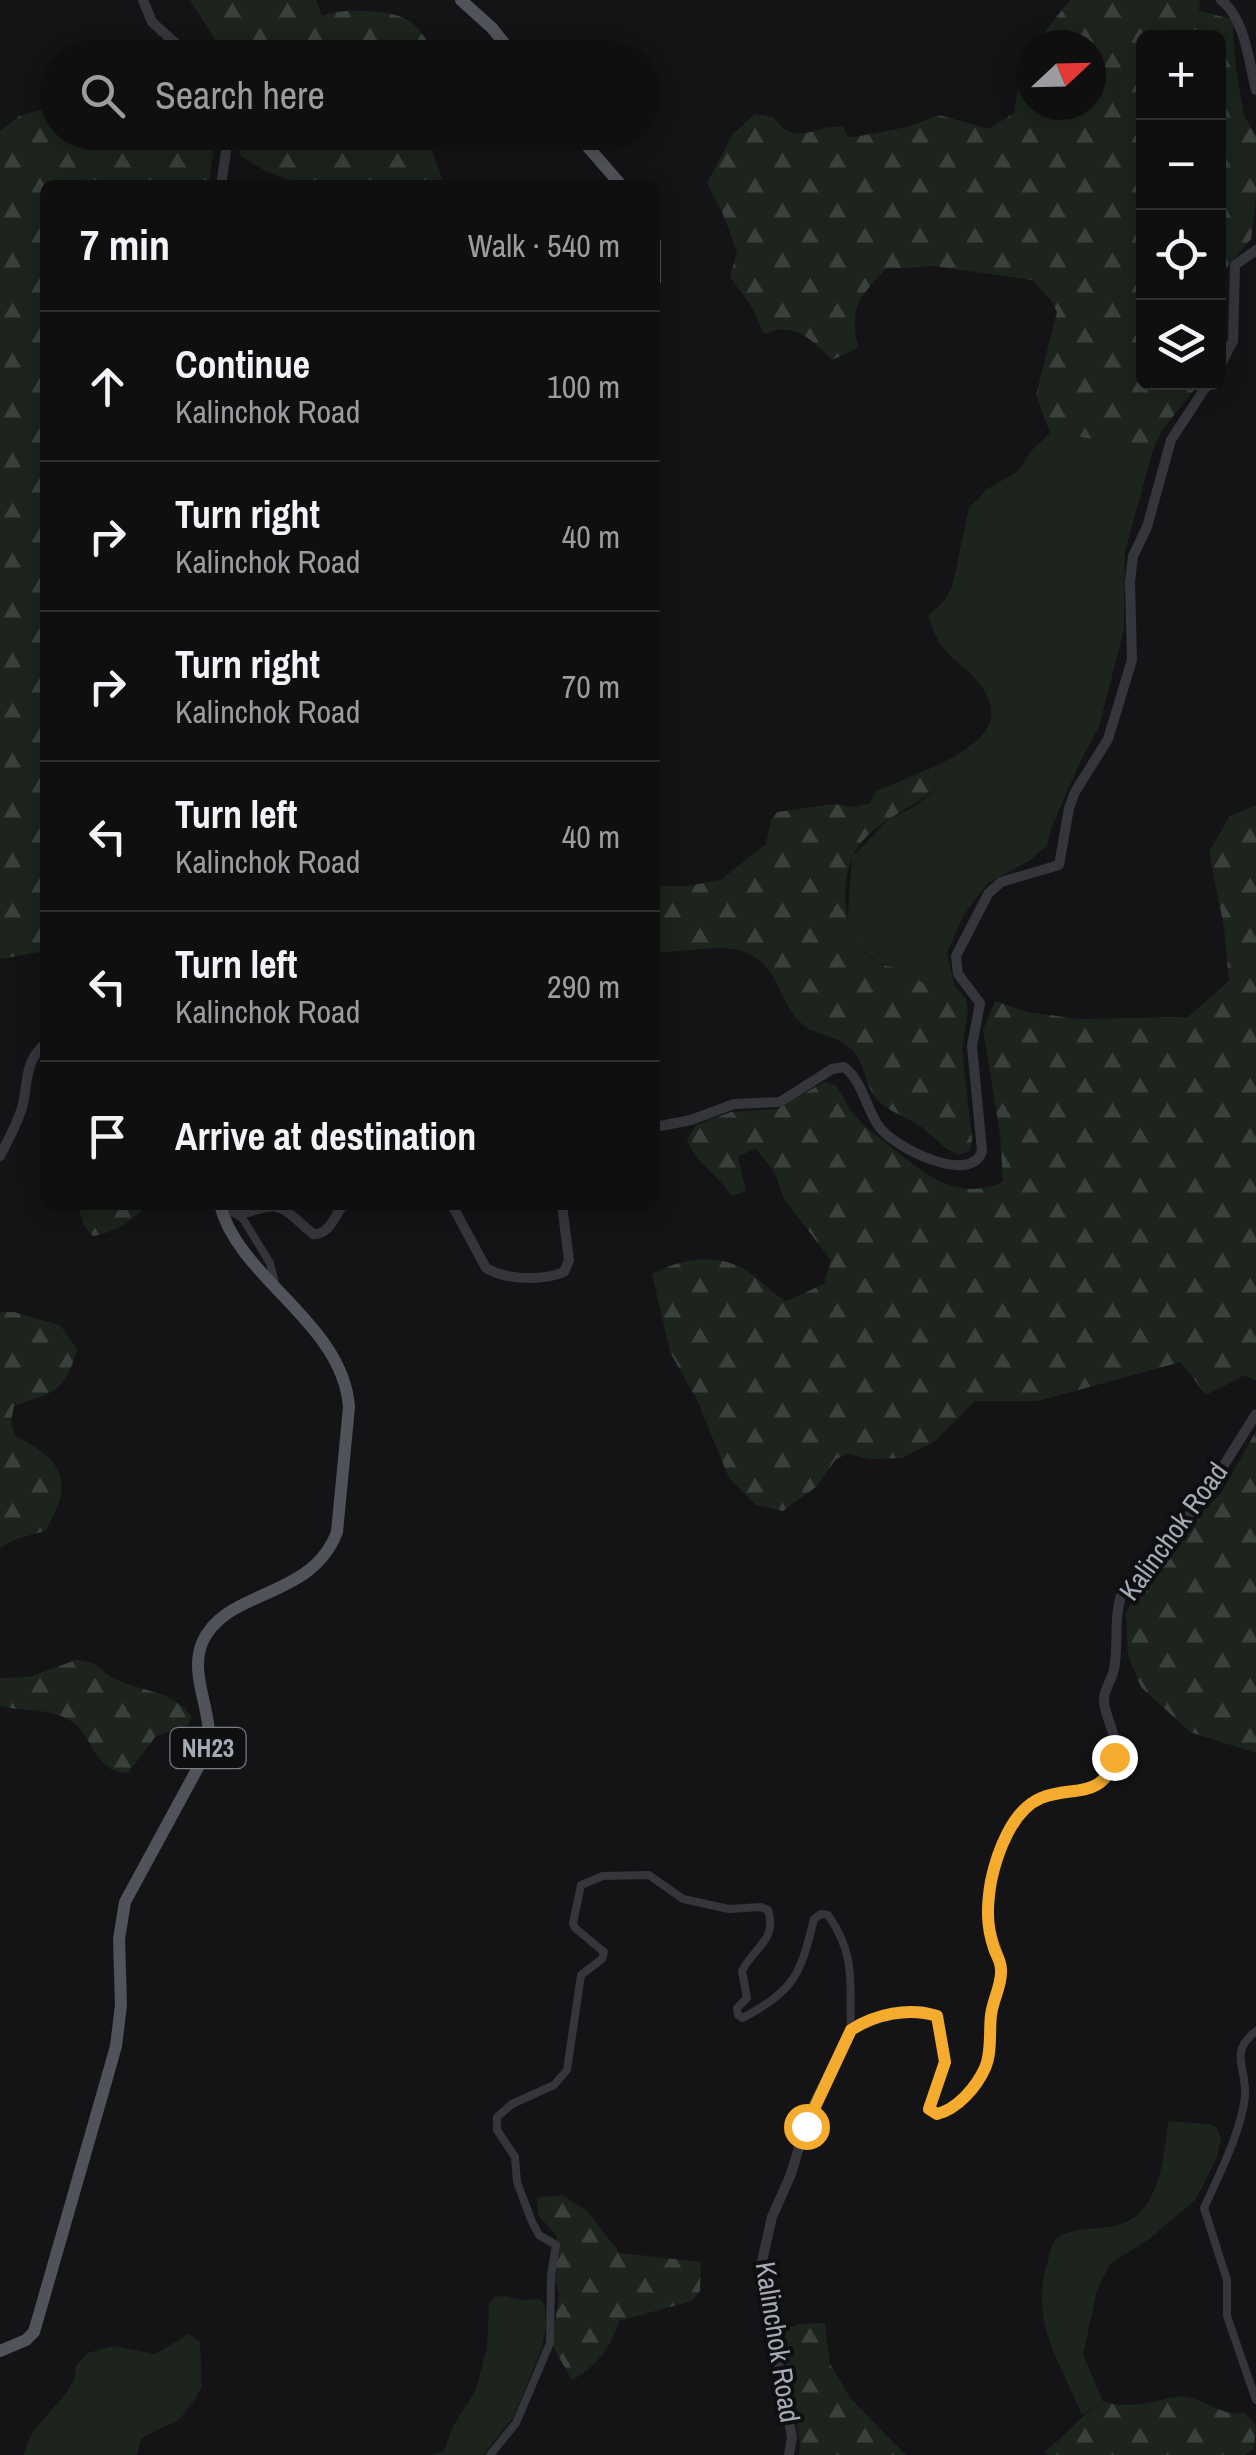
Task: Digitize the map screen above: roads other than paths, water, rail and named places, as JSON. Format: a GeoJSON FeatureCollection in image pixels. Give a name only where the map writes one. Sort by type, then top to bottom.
{"type":"FeatureCollection","features":[{"type":"Feature","properties":{"kind":"main road"},"geometry":{"type":"LineString","coordinates":[[461,0],[502,40]]}},
{"type":"Feature","properties":{"kind":"main road"},"geometry":{"type":"LineString","coordinates":[[590,150],[617,180]]}},
{"type":"Feature","properties":{"kind":"main road","name":"NH23"},"geometry":{"type":"LineString","coordinates":[[0,2351],[34,2332],[112,2062],[121,2006],[119,1939],[125,1902],[207,1751],[210,1731],[198,1673],[203,1640],[231,1612],[312,1570],[330,1550],[336,1532],[348,1387],[330,1350],[230,1231],[222,1210]]}},
{"type":"Feature","properties":{"kind":"street"},"geometry":{"type":"LineString","coordinates":[[143,0],[152,22],[172,40]]}},
{"type":"Feature","properties":{"kind":"street"},"geometry":{"type":"LineString","coordinates":[[1221,0],[1228,4],[1244,39],[1256,90]]}},
{"type":"Feature","properties":{"kind":"street"},"geometry":{"type":"LineString","coordinates":[[222,180],[226,150]]}},
{"type":"Feature","properties":{"kind":"street"},"geometry":{"type":"LineString","coordinates":[[1226,358],[1234,332],[1236,265],[1256,250]]}},
{"type":"Feature","properties":{"kind":"street"},"geometry":{"type":"LineString","coordinates":[[660,1126],[691,1120],[734,1104],[780,1102],[832,1069],[844,1067],[852,1074],[875,1121],[897,1144],[956,1166],[968,1166],[980,1158],[972,1046],[980,1003],[958,974],[956,956],[994,888],[1014,877],[1058,865],[1069,808],[1108,739],[1132,660],[1133,556],[1146,527],[1171,440],[1204,390]]}},
{"type":"Feature","properties":{"kind":"street"},"geometry":{"type":"LineString","coordinates":[[0,1156],[22,1106],[27,1070],[40,1049]]}},
{"type":"Feature","properties":{"kind":"street"},"geometry":{"type":"LineString","coordinates":[[233,1210],[243,1218],[270,1263],[277,1288]]}},
{"type":"Feature","properties":{"kind":"street"},"geometry":{"type":"LineString","coordinates":[[280,1210],[318,1235],[339,1210]]}},
{"type":"Feature","properties":{"kind":"street"},"geometry":{"type":"LineString","coordinates":[[455,1210],[486,1268],[510,1276],[558,1275],[568,1267],[562,1210]]}},
{"type":"Feature","properties":{"kind":"street","name":"Kalinchok Road"},"geometry":{"type":"LineString","coordinates":[[789,2455],[792,2437],[762,2261],[772,2217],[792,2174],[809,2114],[851,2030],[881,2017],[906,2012],[937,2016],[945,2062],[929,2109],[937,2114],[947,2111],[973,2088],[985,2069],[992,2011],[1002,1977],[986,1905],[996,1860],[1020,1814],[1030,1806],[1042,1798],[1089,1789],[1102,1782],[1111,1770],[1114,1730],[1103,1700],[1115,1666],[1122,1594],[1202,1500],[1256,1414]]}},
{"type":"Feature","properties":{"kind":"street"},"geometry":{"type":"LineString","coordinates":[[490,2455],[516,2423],[550,2344],[551,2275],[557,2254],[556,2245],[539,2235],[532,2222],[517,2182],[515,2157],[497,2130],[497,2117],[512,2104],[554,2085],[567,2070],[582,1975],[602,1959],[604,1952],[573,1923],[581,1886],[603,1876],[649,1876],[684,1899],[729,1909],[768,1910],[772,1924],[768,1940],[742,1971],[746,1998],[737,2008],[743,2018],[784,1993],[796,1978],[814,1919],[828,1915],[844,1940],[849,1959],[854,1995],[851,2030]]}},
{"type":"Feature","properties":{"kind":"street"},"geometry":{"type":"LineString","coordinates":[[1256,2030],[1244,2040],[1240,2055],[1245,2096],[1204,2208],[1227,2280],[1227,2316],[1256,2400]]}}]}
